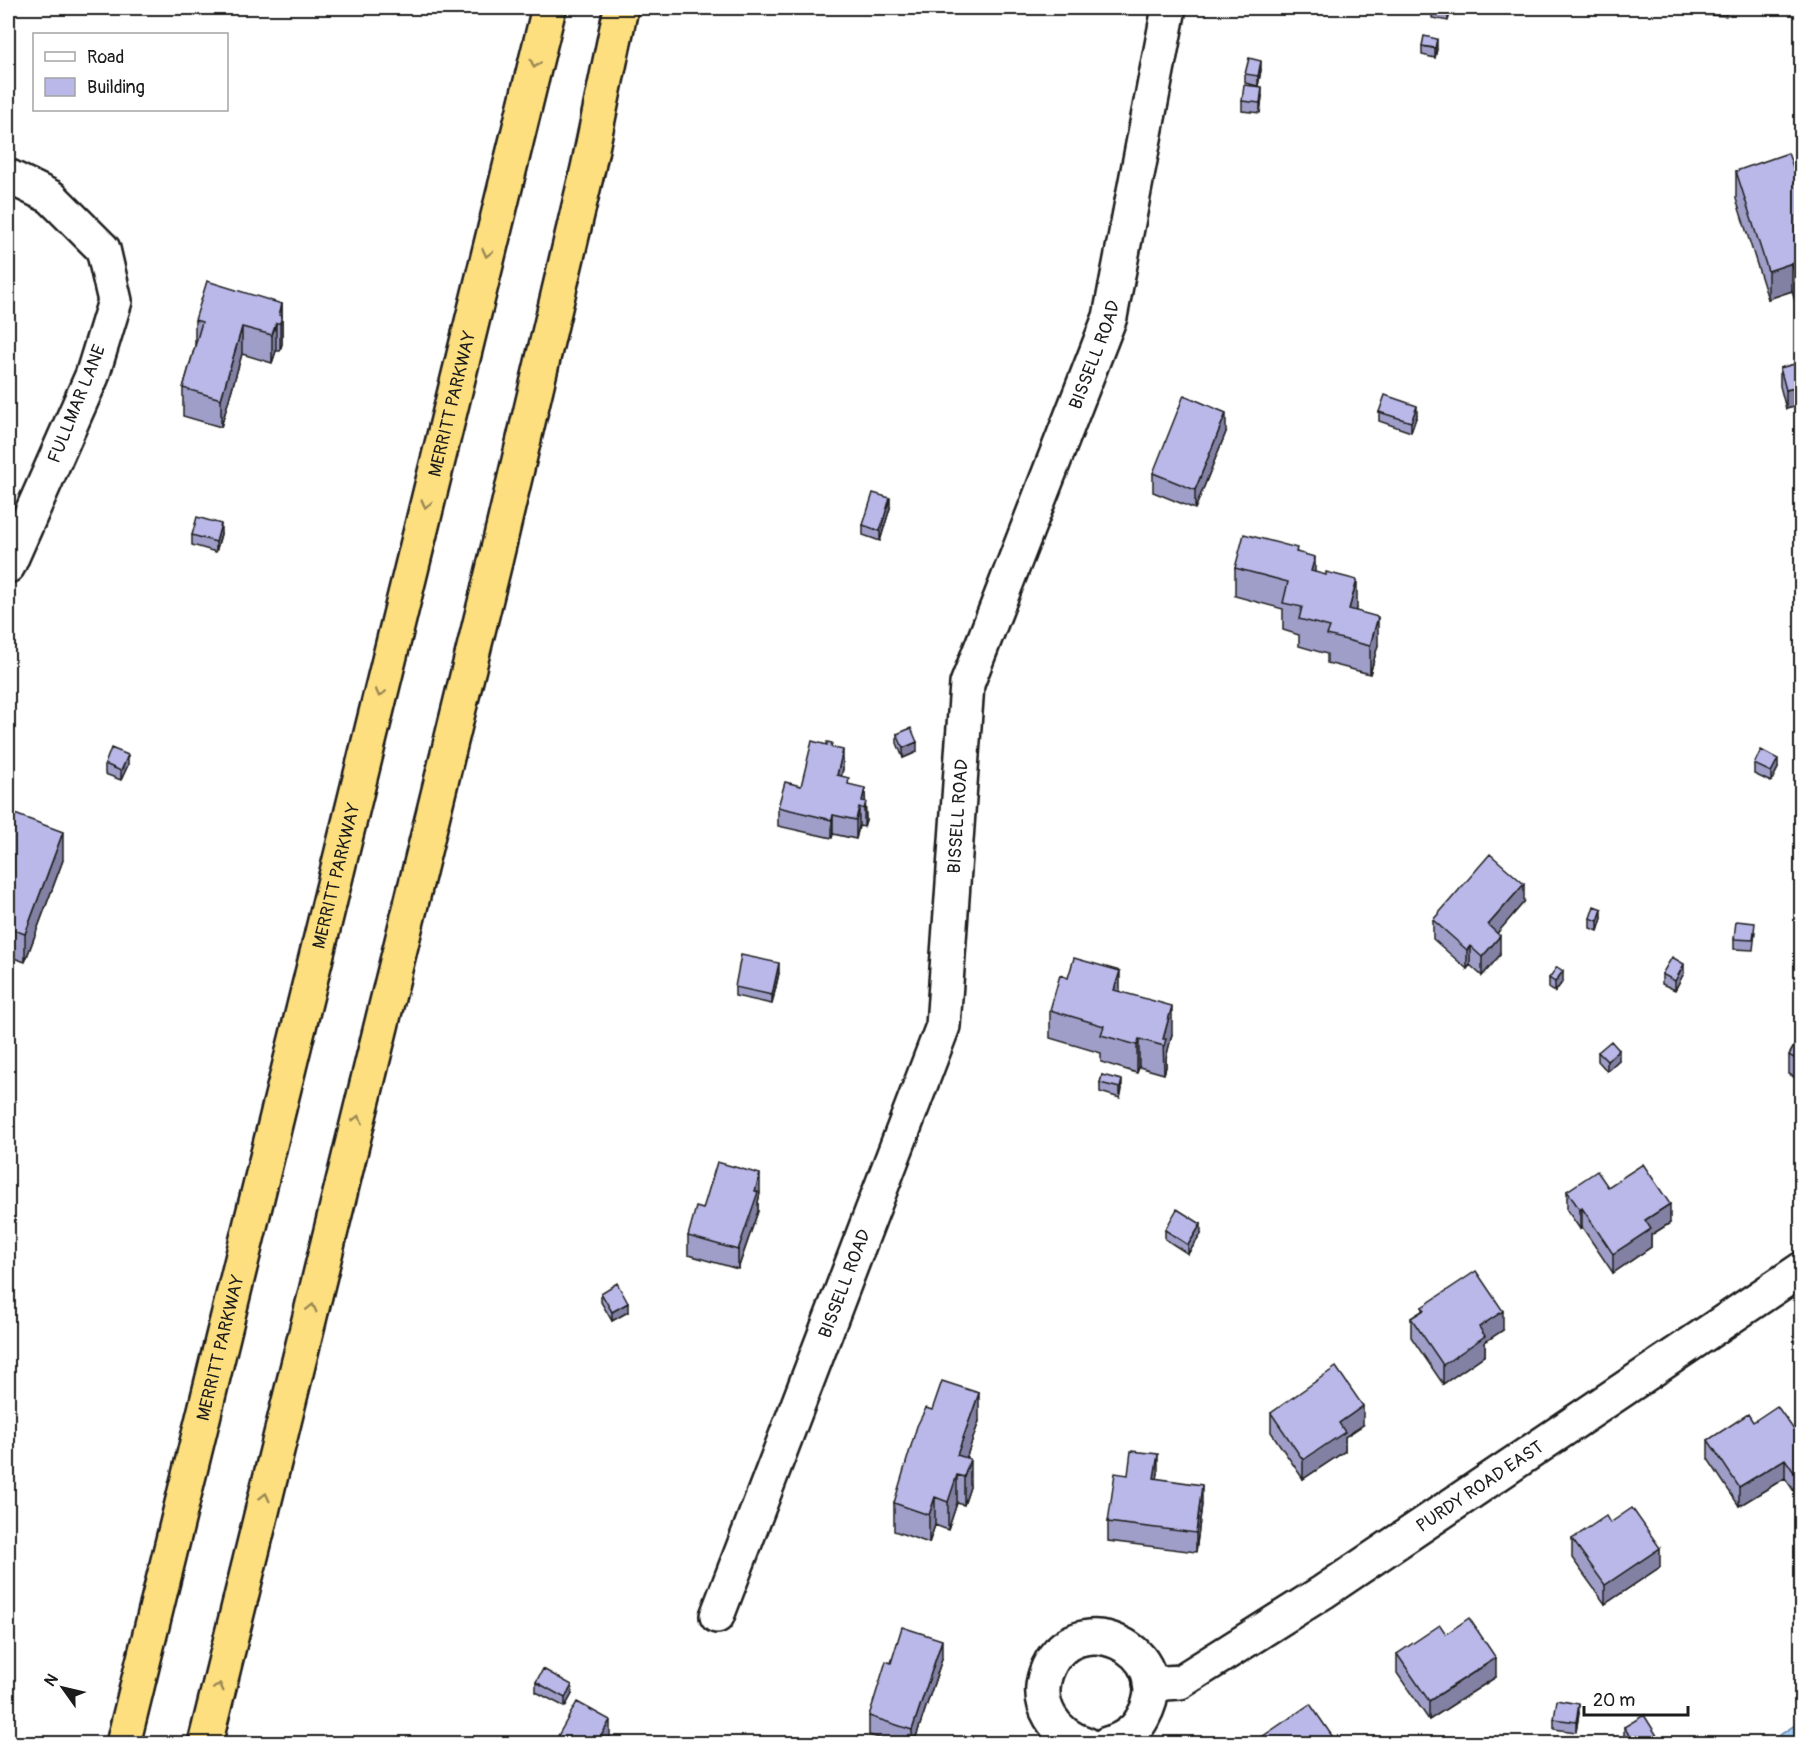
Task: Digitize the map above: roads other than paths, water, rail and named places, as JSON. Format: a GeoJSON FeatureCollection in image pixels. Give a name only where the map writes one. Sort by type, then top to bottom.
{"type":"FeatureCollection","features":[{"type":"Feature","properties":{"kind":"highway","name":"MERRITT PARKWAY"},"geometry":{"type":"LineString","coordinates":[[123,1743],[549,8]]}},
{"type":"Feature","properties":{"kind":"highway"},"geometry":{"type":"LineString","coordinates":[[205,1743],[495,562],[588,168],[621,8]]}},
{"type":"Feature","properties":{"kind":"street","name":"BISSELL ROAD"},"geometry":{"type":"LineString","coordinates":[[717,1616],[943,1026],[967,684],[1110,317],[1170,8]]}},
{"type":"Feature","properties":{"kind":"street","name":"FULLMAR LANE"},"geometry":{"type":"LineString","coordinates":[[8,176],[51,197],[103,249],[115,301],[92,376],[8,566]]}},
{"type":"Feature","properties":{"kind":"street","name":"PURDY ROAD EAST"},"geometry":{"type":"LineString","coordinates":[[1150,1684],[1180,1682],[1323,1592],[1802,1269]]}},
{"type":"Feature","properties":{"kind":"street"},"geometry":{"type":"LineString","coordinates":[[1086,1743],[1060,1731],[1045,1706],[1045,1676],[1060,1651],[1087,1638],[1115,1640],[1139,1657],[1150,1684],[1148,1710],[1142,1720],[1123,1738],[1107,1743]]}},
{"type":"Feature","properties":{"kind":"water"},"geometry":{"type":"Polygon","coordinates":[[[1801,1721],[1801,1743],[1768,1743],[1801,1721]]]}}]}
